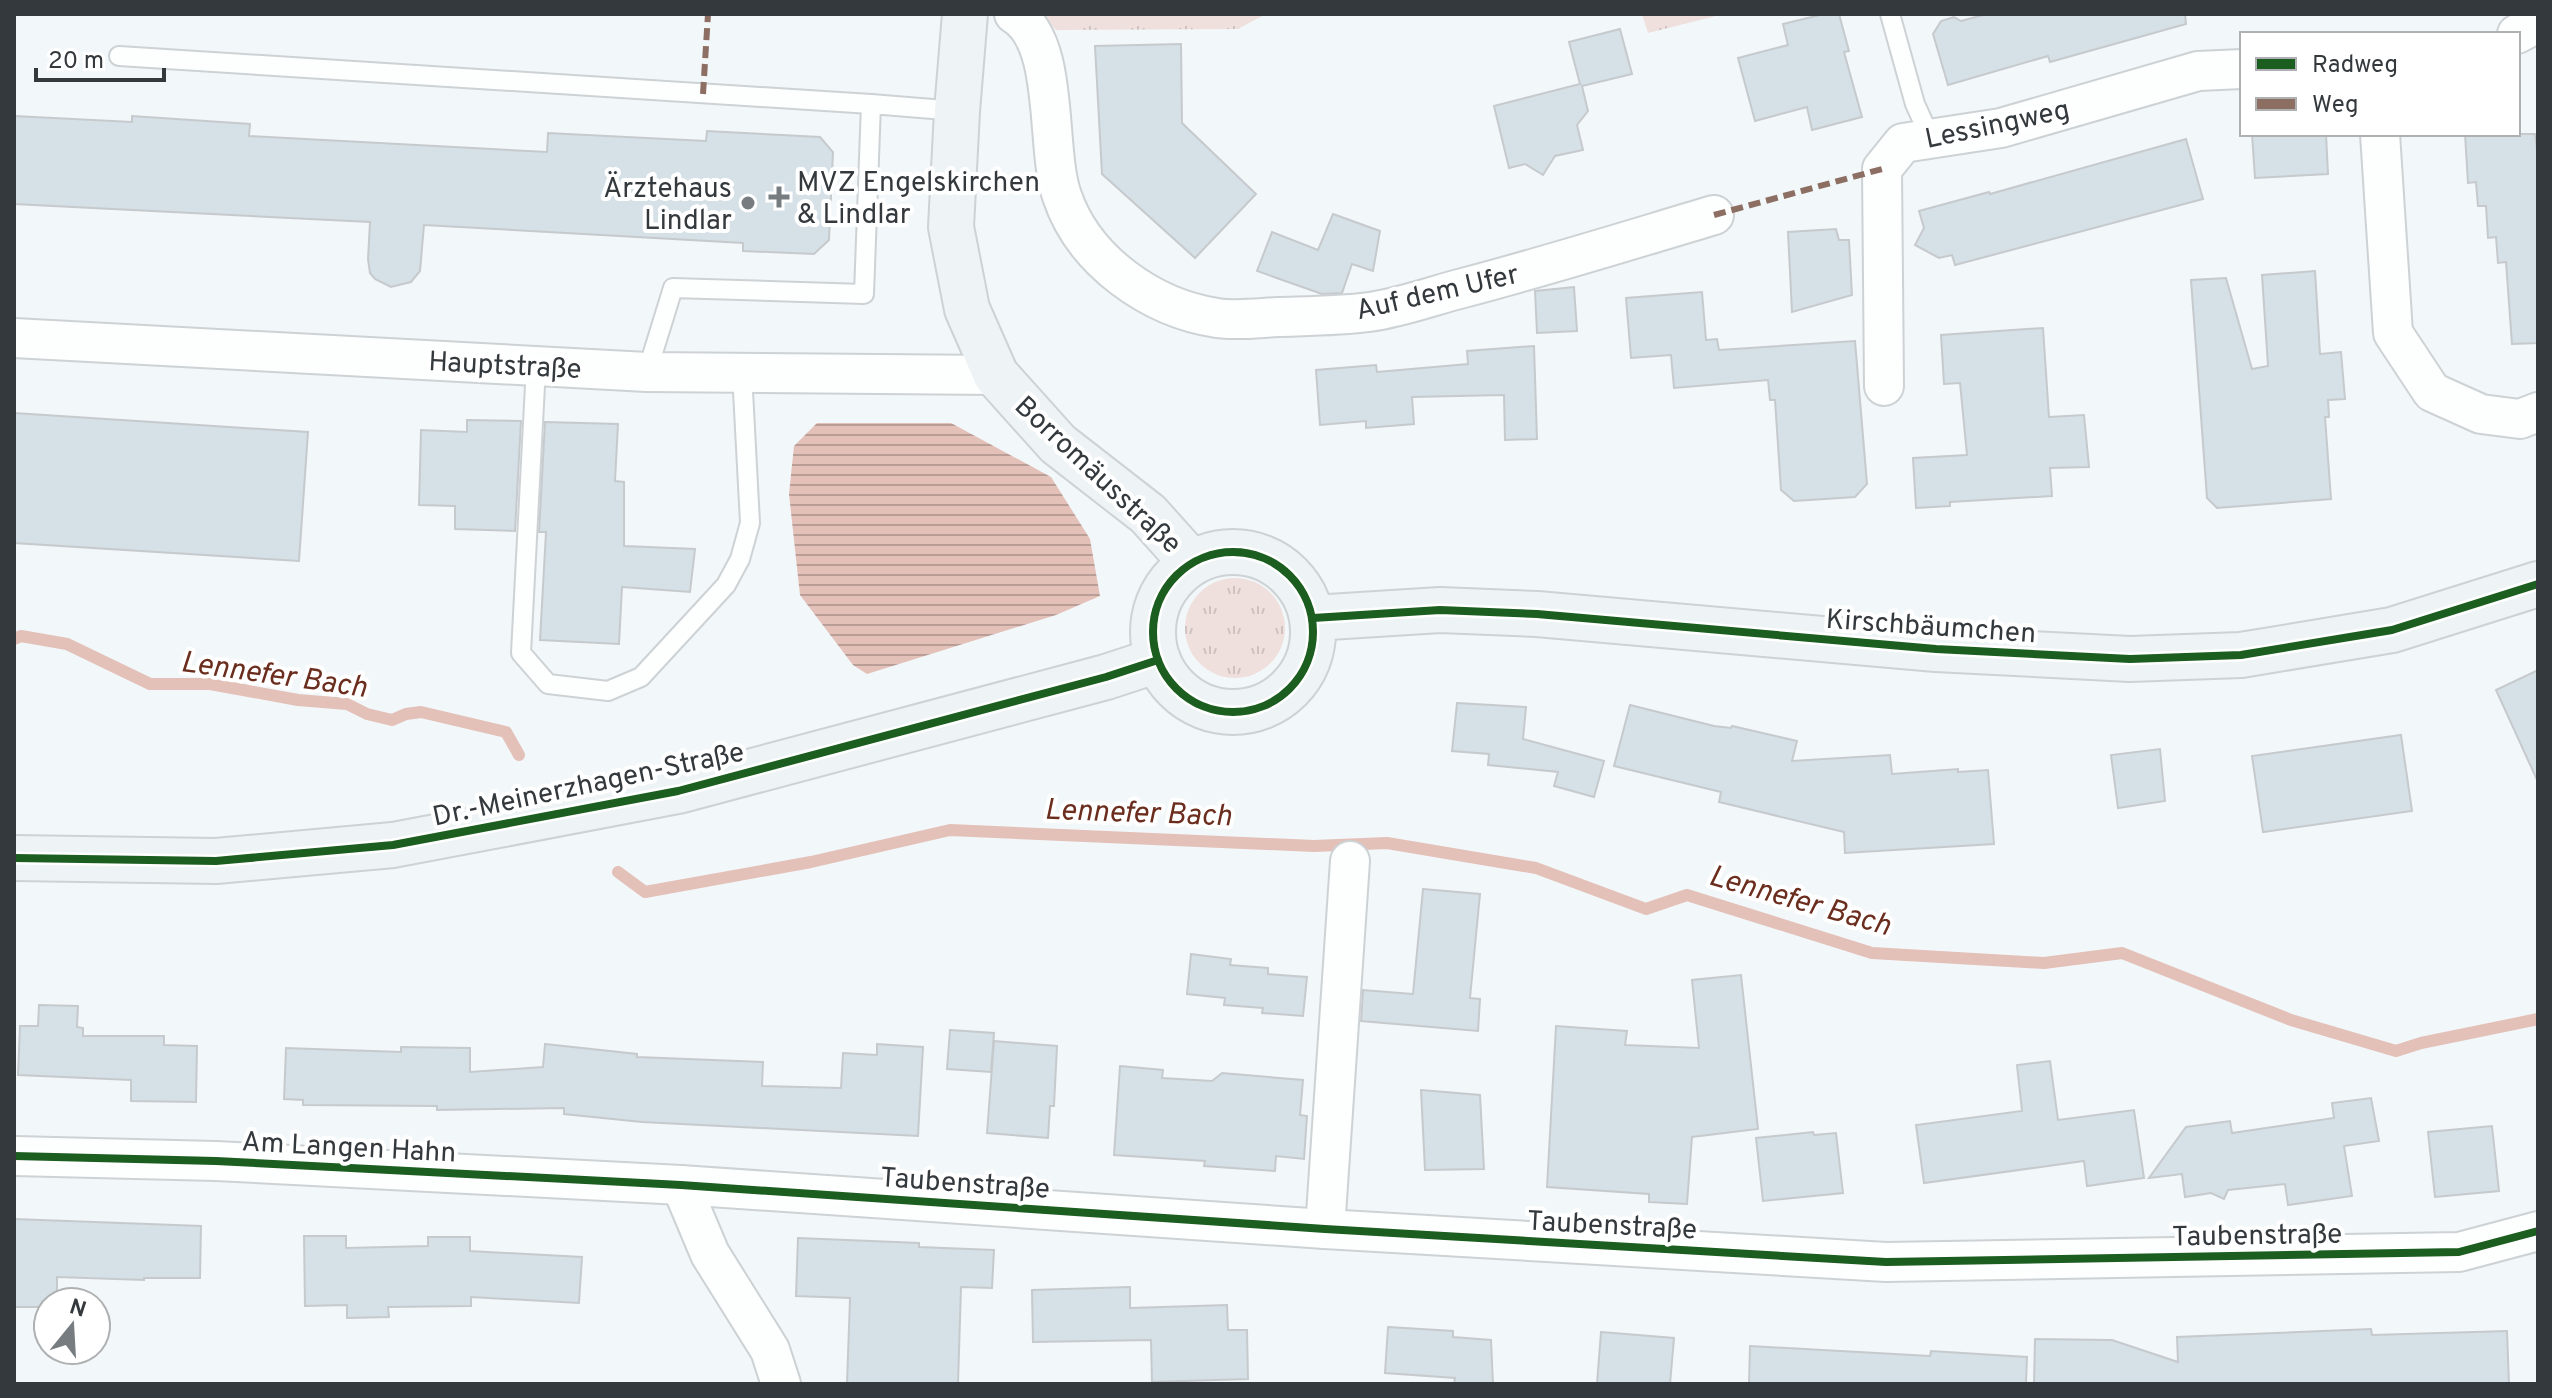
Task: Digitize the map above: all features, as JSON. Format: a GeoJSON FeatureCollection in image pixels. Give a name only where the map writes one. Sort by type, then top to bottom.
{"type":"FeatureCollection","features":[{"type":"Feature","properties":{"kind":"main road","name":"Borromäusstraße"},"geometry":{"type":"LineString","coordinates":[[965,14],[951,227],[967,309],[996,375],[1058,444],[1148,514],[1192,563]]}},
{"type":"Feature","properties":{"kind":"main road"},"geometry":{"type":"LineString","coordinates":[[1221,552],[1252,553],[1280,566],[1301,589],[1313,618],[1313,641],[1307,663],[1294,684],[1276,699],[1255,709],[1231,712],[1208,707],[1187,697],[1170,681],[1158,660],[1153,633],[1157,605],[1171,580],[1192,563],[1221,552]]}},
{"type":"Feature","properties":{"kind":"main road","name":"Kirschbäumchen"},"geometry":{"type":"LineString","coordinates":[[1313,618],[1440,610],[1537,614],[1936,649],[2130,659],[2241,655],[2392,630],[2538,584]]}},
{"type":"Feature","properties":{"kind":"main road","name":"Dr.-Meinerzhagen-Straße"},"geometry":{"type":"LineString","coordinates":[[14,858],[216,861],[393,845],[678,791],[1106,677],[1158,660]]}},
{"type":"Feature","properties":{"kind":"street","name":"Auf dem Ufer"},"geometry":{"type":"LineString","coordinates":[[1014,14],[1025,21],[1041,49],[1061,195],[1077,228],[1100,256],[1129,283],[1164,304],[1193,313],[1221,318],[1370,312],[1486,282],[1714,215]]}},
{"type":"Feature","properties":{"kind":"street"},"geometry":{"type":"LineString","coordinates":[[2520,32],[2538,23]]}},
{"type":"Feature","properties":{"kind":"street","name":"Lessingweg"},"geometry":{"type":"LineString","coordinates":[[1884,386],[1882,169],[1903,143],[2001,128],[2198,71],[2240,69]]}},
{"type":"Feature","properties":{"kind":"street"},"geometry":{"type":"LineString","coordinates":[[2380,136],[2393,333],[2432,392],[2481,414],[2520,419],[2538,412]]}},
{"type":"Feature","properties":{"kind":"street","name":"Hauptstraße"},"geometry":{"type":"LineString","coordinates":[[14,338],[647,372],[996,375]]}},
{"type":"Feature","properties":{"kind":"street"},"geometry":{"type":"LineString","coordinates":[[1325,1229],[1350,861]]}},
{"type":"Feature","properties":{"kind":"street","name":"Am Langen Hahn"},"geometry":{"type":"LineString","coordinates":[[14,1156],[216,1161],[681,1185]]}},
{"type":"Feature","properties":{"kind":"street"},"geometry":{"type":"LineString","coordinates":[[681,1185],[710,1254],[770,1350],[781,1384]]}},
{"type":"Feature","properties":{"kind":"street","name":"Taubenstraße"},"geometry":{"type":"LineString","coordinates":[[681,1185],[1325,1229],[1886,1262],[2459,1252],[2538,1231]]}},
{"type":"Feature","properties":{"kind":"lane"},"geometry":{"type":"LineString","coordinates":[[1890,14],[1915,104],[1931,139]]}},
{"type":"Feature","properties":{"kind":"lane"},"geometry":{"type":"LineString","coordinates":[[119,56],[957,111]]}},
{"type":"Feature","properties":{"kind":"lane"},"geometry":{"type":"LineString","coordinates":[[647,372],[673,288],[864,294],[871,104]]}},
{"type":"Feature","properties":{"kind":"lane"},"geometry":{"type":"LineString","coordinates":[[536,366],[521,653],[548,684],[608,691],[641,677],[726,585],[740,559],[750,523],[742,372]]}},
{"type":"Feature","properties":{"kind":"green space"},"geometry":{"type":"Polygon","coordinates":[[[1041,14],[1266,14],[1238,29],[1056,30],[1041,14]]]}},
{"type":"Feature","properties":{"kind":"green space"},"geometry":{"type":"Polygon","coordinates":[[[1642,14],[1724,14],[1648,33],[1642,14]]]}},
{"type":"Feature","properties":{"kind":"green space"},"geometry":{"type":"Polygon","coordinates":[[[1235,578],[1254,581],[1271,592],[1282,609],[1285,628],[1282,647],[1271,664],[1254,675],[1235,678],[1216,675],[1199,664],[1188,647],[1185,628],[1188,609],[1199,592],[1216,581],[1235,578]]]}},
{"type":"Feature","properties":{"kind":"shaded area"},"geometry":{"type":"Polygon","coordinates":[[[817,423],[951,423],[1051,477],[1090,539],[1100,596],[1056,615],[867,674],[853,665],[800,595],[789,494],[794,446],[817,423]]]}},
{"type":"Feature","properties":{"kind":"building"},"geometry":{"type":"Polygon","coordinates":[[[1824,14],[1839,14],[1849,51],[1844,52],[1862,117],[1812,130],[1807,107],[1755,121],[1738,58],[1788,45],[1783,24],[1824,14]]]}},
{"type":"Feature","properties":{"kind":"building"},"geometry":{"type":"Polygon","coordinates":[[[1987,14],[2185,14],[2186,24],[2050,62],[2048,56],[1948,85],[1933,34],[1941,21],[1954,17],[1961,21],[1987,14]]]}},
{"type":"Feature","properties":{"kind":"building"},"geometry":{"type":"Polygon","coordinates":[[[1620,29],[1632,74],[1582,86],[1588,111],[1577,125],[1583,150],[1555,156],[1543,175],[1525,164],[1509,168],[1494,106],[1580,84],[1569,42],[1620,29]]]}},
{"type":"Feature","properties":{"kind":"building"},"geometry":{"type":"Polygon","coordinates":[[[1181,44],[1182,123],[1256,194],[1195,258],[1102,174],[1095,46],[1181,44]]]}},
{"type":"Feature","properties":{"kind":"building"},"geometry":{"type":"Polygon","coordinates":[[[14,116],[132,122],[132,116],[250,124],[249,136],[547,152],[548,133],[706,141],[707,131],[820,137],[833,152],[829,240],[814,254],[743,251],[743,243],[424,225],[420,271],[411,282],[391,287],[370,273],[370,222],[14,204],[14,116]]]}},
{"type":"Feature","properties":{"kind":"building"},"geometry":{"type":"Polygon","coordinates":[[[2535,134],[2538,157],[2538,343],[2512,344],[2506,262],[2498,263],[2496,237],[2488,238],[2486,206],[2478,206],[2476,182],[2468,183],[2465,136],[2535,134]]]}},
{"type":"Feature","properties":{"kind":"building"},"geometry":{"type":"Polygon","coordinates":[[[2252,136],[2326,136],[2328,174],[2255,178],[2252,136]]]}},
{"type":"Feature","properties":{"kind":"building"},"geometry":{"type":"Polygon","coordinates":[[[2186,139],[2203,199],[1955,265],[1952,255],[1939,258],[1915,245],[1924,228],[1919,211],[2186,139]]]}},
{"type":"Feature","properties":{"kind":"building"},"geometry":{"type":"Polygon","coordinates":[[[1333,214],[1380,231],[1373,271],[1352,264],[1342,293],[1322,294],[1257,271],[1272,232],[1318,250],[1333,214]]]}},
{"type":"Feature","properties":{"kind":"building"},"geometry":{"type":"Polygon","coordinates":[[[1836,229],[1839,240],[1849,240],[1852,295],[1792,312],[1788,232],[1836,229]]]}},
{"type":"Feature","properties":{"kind":"building"},"geometry":{"type":"Polygon","coordinates":[[[2315,271],[2320,354],[2341,352],[2345,399],[2328,400],[2329,417],[2325,417],[2331,499],[2217,508],[2207,498],[2191,280],[2226,278],[2252,369],[2268,366],[2262,275],[2315,271]]]}},
{"type":"Feature","properties":{"kind":"building"},"geometry":{"type":"Polygon","coordinates":[[[1574,287],[1577,331],[1537,333],[1535,291],[1574,287]]]}},
{"type":"Feature","properties":{"kind":"building"},"geometry":{"type":"Polygon","coordinates":[[[1702,292],[1706,340],[1717,339],[1719,350],[1855,341],[1867,484],[1855,497],[1794,501],[1781,490],[1775,400],[1770,400],[1768,380],[1674,388],[1671,355],[1631,358],[1626,298],[1702,292]]]}},
{"type":"Feature","properties":{"kind":"building"},"geometry":{"type":"Polygon","coordinates":[[[2043,328],[2049,417],[2084,415],[2089,467],[2050,468],[2052,496],[1950,502],[1950,506],[1916,508],[1913,458],[1967,455],[1960,383],[1944,384],[1941,335],[2043,328]]]}},
{"type":"Feature","properties":{"kind":"building"},"geometry":{"type":"Polygon","coordinates":[[[1534,346],[1537,439],[1505,440],[1504,395],[1412,397],[1414,424],[1366,428],[1366,421],[1320,425],[1316,370],[1376,365],[1377,372],[1468,364],[1467,351],[1534,346]]]}},
{"type":"Feature","properties":{"kind":"building"},"geometry":{"type":"Polygon","coordinates":[[[14,413],[308,432],[299,561],[14,543],[14,413]]]}},
{"type":"Feature","properties":{"kind":"building"},"geometry":{"type":"Polygon","coordinates":[[[467,420],[521,421],[515,531],[455,529],[455,506],[419,505],[421,430],[467,432],[467,420]]]}},
{"type":"Feature","properties":{"kind":"building"},"geometry":{"type":"Polygon","coordinates":[[[545,422],[618,424],[615,481],[624,482],[624,546],[695,549],[690,592],[622,587],[619,644],[540,640],[546,532],[539,532],[545,422]]]}},
{"type":"Feature","properties":{"kind":"building"},"geometry":{"type":"Polygon","coordinates":[[[2538,670],[2538,782],[2496,690],[2538,670]]]}},
{"type":"Feature","properties":{"kind":"building"},"geometry":{"type":"Polygon","coordinates":[[[1457,703],[1526,707],[1523,739],[1604,761],[1594,797],[1554,786],[1558,772],[1488,765],[1489,754],[1452,751],[1457,703]]]}},
{"type":"Feature","properties":{"kind":"building"},"geometry":{"type":"Polygon","coordinates":[[[1630,705],[1714,726],[1732,726],[1797,741],[1792,761],[1890,755],[1892,774],[1988,770],[1994,844],[1845,853],[1844,832],[1719,802],[1721,792],[1614,766],[1630,705]]]}},
{"type":"Feature","properties":{"kind":"building"},"geometry":{"type":"Polygon","coordinates":[[[2401,735],[2412,811],[2263,832],[2252,756],[2401,735]]]}},
{"type":"Feature","properties":{"kind":"building"},"geometry":{"type":"Polygon","coordinates":[[[2160,749],[2165,801],[2118,808],[2111,755],[2160,749]]]}},
{"type":"Feature","properties":{"kind":"building"},"geometry":{"type":"Polygon","coordinates":[[[1423,889],[1480,894],[1470,998],[1480,999],[1478,1031],[1361,1021],[1363,990],[1413,994],[1423,889]]]}},
{"type":"Feature","properties":{"kind":"building"},"geometry":{"type":"Polygon","coordinates":[[[1191,954],[1231,959],[1230,965],[1268,968],[1268,974],[1307,977],[1303,1016],[1262,1013],[1263,1008],[1224,1005],[1225,998],[1187,994],[1191,954]]]}},
{"type":"Feature","properties":{"kind":"building"},"geometry":{"type":"Polygon","coordinates":[[[1741,975],[1758,1129],[1692,1137],[1687,1204],[1649,1202],[1649,1194],[1547,1187],[1556,1026],[1627,1031],[1625,1045],[1699,1048],[1692,980],[1741,975]]]}},
{"type":"Feature","properties":{"kind":"building"},"geometry":{"type":"Polygon","coordinates":[[[39,1005],[78,1006],[77,1027],[83,1028],[83,1036],[164,1036],[164,1045],[197,1046],[196,1102],[131,1101],[131,1080],[18,1075],[20,1026],[38,1026],[39,1005]]]}},
{"type":"Feature","properties":{"kind":"building"},"geometry":{"type":"Polygon","coordinates":[[[950,1030],[994,1033],[991,1072],[947,1069],[950,1030]]]}},
{"type":"Feature","properties":{"kind":"building"},"geometry":{"type":"Polygon","coordinates":[[[994,1041],[1057,1046],[1054,1106],[1050,1106],[1048,1138],[987,1133],[994,1041]]]}},
{"type":"Feature","properties":{"kind":"building"},"geometry":{"type":"Polygon","coordinates":[[[545,1044],[637,1054],[637,1057],[763,1062],[762,1086],[841,1088],[843,1053],[877,1055],[877,1044],[923,1047],[918,1136],[642,1122],[564,1114],[564,1108],[437,1110],[437,1106],[303,1105],[303,1100],[284,1099],[286,1048],[401,1052],[401,1047],[470,1048],[470,1072],[543,1067],[545,1044]]]}},
{"type":"Feature","properties":{"kind":"building"},"geometry":{"type":"Polygon","coordinates":[[[2050,1061],[2058,1120],[2134,1110],[2144,1178],[2087,1186],[2084,1161],[1924,1183],[1916,1125],[2022,1111],[2017,1065],[2050,1061]]]}},
{"type":"Feature","properties":{"kind":"building"},"geometry":{"type":"Polygon","coordinates":[[[1120,1066],[1163,1070],[1162,1078],[1212,1081],[1222,1073],[1303,1080],[1300,1115],[1307,1116],[1304,1159],[1276,1156],[1275,1171],[1204,1166],[1205,1161],[1114,1155],[1120,1066]]]}},
{"type":"Feature","properties":{"kind":"building"},"geometry":{"type":"Polygon","coordinates":[[[1421,1090],[1480,1095],[1484,1169],[1425,1170],[1421,1090]]]}},
{"type":"Feature","properties":{"kind":"building"},"geometry":{"type":"Polygon","coordinates":[[[2371,1098],[2379,1141],[2344,1146],[2352,1196],[2288,1205],[2285,1184],[2228,1190],[2224,1199],[2211,1193],[2185,1197],[2182,1174],[2149,1178],[2186,1127],[2230,1121],[2232,1133],[2334,1118],[2332,1103],[2371,1098]]]}},
{"type":"Feature","properties":{"kind":"building"},"geometry":{"type":"Polygon","coordinates":[[[2492,1126],[2499,1191],[2435,1197],[2428,1132],[2492,1126]]]}},
{"type":"Feature","properties":{"kind":"building"},"geometry":{"type":"Polygon","coordinates":[[[1813,1132],[1814,1135],[1836,1133],[1843,1193],[1763,1201],[1756,1138],[1813,1132]]]}},
{"type":"Feature","properties":{"kind":"building"},"geometry":{"type":"Polygon","coordinates":[[[14,1219],[201,1226],[200,1278],[57,1277],[57,1286],[32,1286],[32,1307],[14,1307],[14,1219]]]}},
{"type":"Feature","properties":{"kind":"building"},"geometry":{"type":"Polygon","coordinates":[[[304,1236],[346,1236],[346,1248],[428,1246],[428,1237],[470,1237],[470,1251],[582,1257],[579,1303],[471,1297],[471,1306],[388,1307],[389,1317],[347,1318],[347,1305],[305,1306],[304,1236]]]}},
{"type":"Feature","properties":{"kind":"building"},"geometry":{"type":"Polygon","coordinates":[[[798,1238],[919,1243],[919,1247],[994,1250],[992,1288],[961,1287],[958,1384],[847,1384],[850,1298],[796,1296],[798,1238]]]}},
{"type":"Feature","properties":{"kind":"building"},"geometry":{"type":"Polygon","coordinates":[[[1130,1287],[1130,1308],[1227,1305],[1228,1330],[1247,1330],[1248,1379],[1152,1382],[1151,1340],[1033,1342],[1032,1290],[1130,1287]]]}},
{"type":"Feature","properties":{"kind":"building"},"geometry":{"type":"Polygon","coordinates":[[[1388,1327],[1453,1331],[1453,1337],[1491,1340],[1493,1384],[1454,1384],[1455,1378],[1385,1373],[1388,1327]]]}},
{"type":"Feature","properties":{"kind":"building"},"geometry":{"type":"Polygon","coordinates":[[[2371,1329],[2372,1335],[2507,1331],[2509,1384],[2034,1384],[2035,1339],[2112,1340],[2178,1362],[2177,1337],[2371,1329]]]}},
{"type":"Feature","properties":{"kind":"building"},"geometry":{"type":"Polygon","coordinates":[[[1601,1332],[1674,1338],[1670,1384],[1597,1384],[1601,1332]]]}},
{"type":"Feature","properties":{"kind":"building"},"geometry":{"type":"Polygon","coordinates":[[[1750,1346],[1930,1356],[1931,1351],[2027,1357],[2026,1384],[1749,1384],[1750,1346]]]}},
{"type":"Feature","properties":{"kind":"waterway","name":"Lennefer Bach"},"geometry":{"type":"LineString","coordinates":[[14,639],[21,636],[67,644],[150,684],[210,684],[298,700],[347,704],[367,714],[392,720],[421,712],[506,732],[519,755]]}},
{"type":"Feature","properties":{"kind":"waterway","name":"Lennefer Bach"},"geometry":{"type":"LineString","coordinates":[[618,872],[645,892],[811,862],[950,830],[1314,846],[1387,843],[1536,868],[1646,909],[1687,895],[1872,953],[2044,963],[2122,953],[2291,1020],[2396,1051],[2538,1019]]}},
{"type":"Feature","properties":{"kind":"marked path"},"geometry":{"type":"LineString","coordinates":[[703,94],[708,14]]}},
{"type":"Feature","properties":{"kind":"marked path"},"geometry":{"type":"LineString","coordinates":[[1714,215],[1882,169]]}},
{"type":"Feature","properties":{"kind":"cycle path"},"geometry":{"type":"LineString","coordinates":[[1233,552],[1263,558],[1289,576],[1307,602],[1313,632],[1307,662],[1289,688],[1263,706],[1233,712],[1203,706],[1177,688],[1159,662],[1153,632],[1159,602],[1177,576],[1203,558],[1233,552]]}},
{"type":"Feature","properties":{"kind":"cycle path"},"geometry":{"type":"LineString","coordinates":[[1313,618],[1440,610],[1537,614],[1936,649],[2130,659],[2241,655],[2392,630],[2538,584]]}},
{"type":"Feature","properties":{"kind":"cycle path"},"geometry":{"type":"LineString","coordinates":[[14,858],[216,861],[393,845],[678,791],[1106,677],[1158,660]]}},
{"type":"Feature","properties":{"kind":"cycle path"},"geometry":{"type":"LineString","coordinates":[[14,1156],[216,1161],[681,1185],[1325,1229],[1886,1262],[2459,1252],[2538,1231]]}},
{"type":"Feature","properties":{"kind":"place","name":"MVZ Engelskirchen & Lindlar"},"geometry":{"type":"Point","coordinates":[779,197]}},
{"type":"Feature","properties":{"kind":"place","name":"Ärztehaus Lindlar"},"geometry":{"type":"Point","coordinates":[748,203]}}]}
